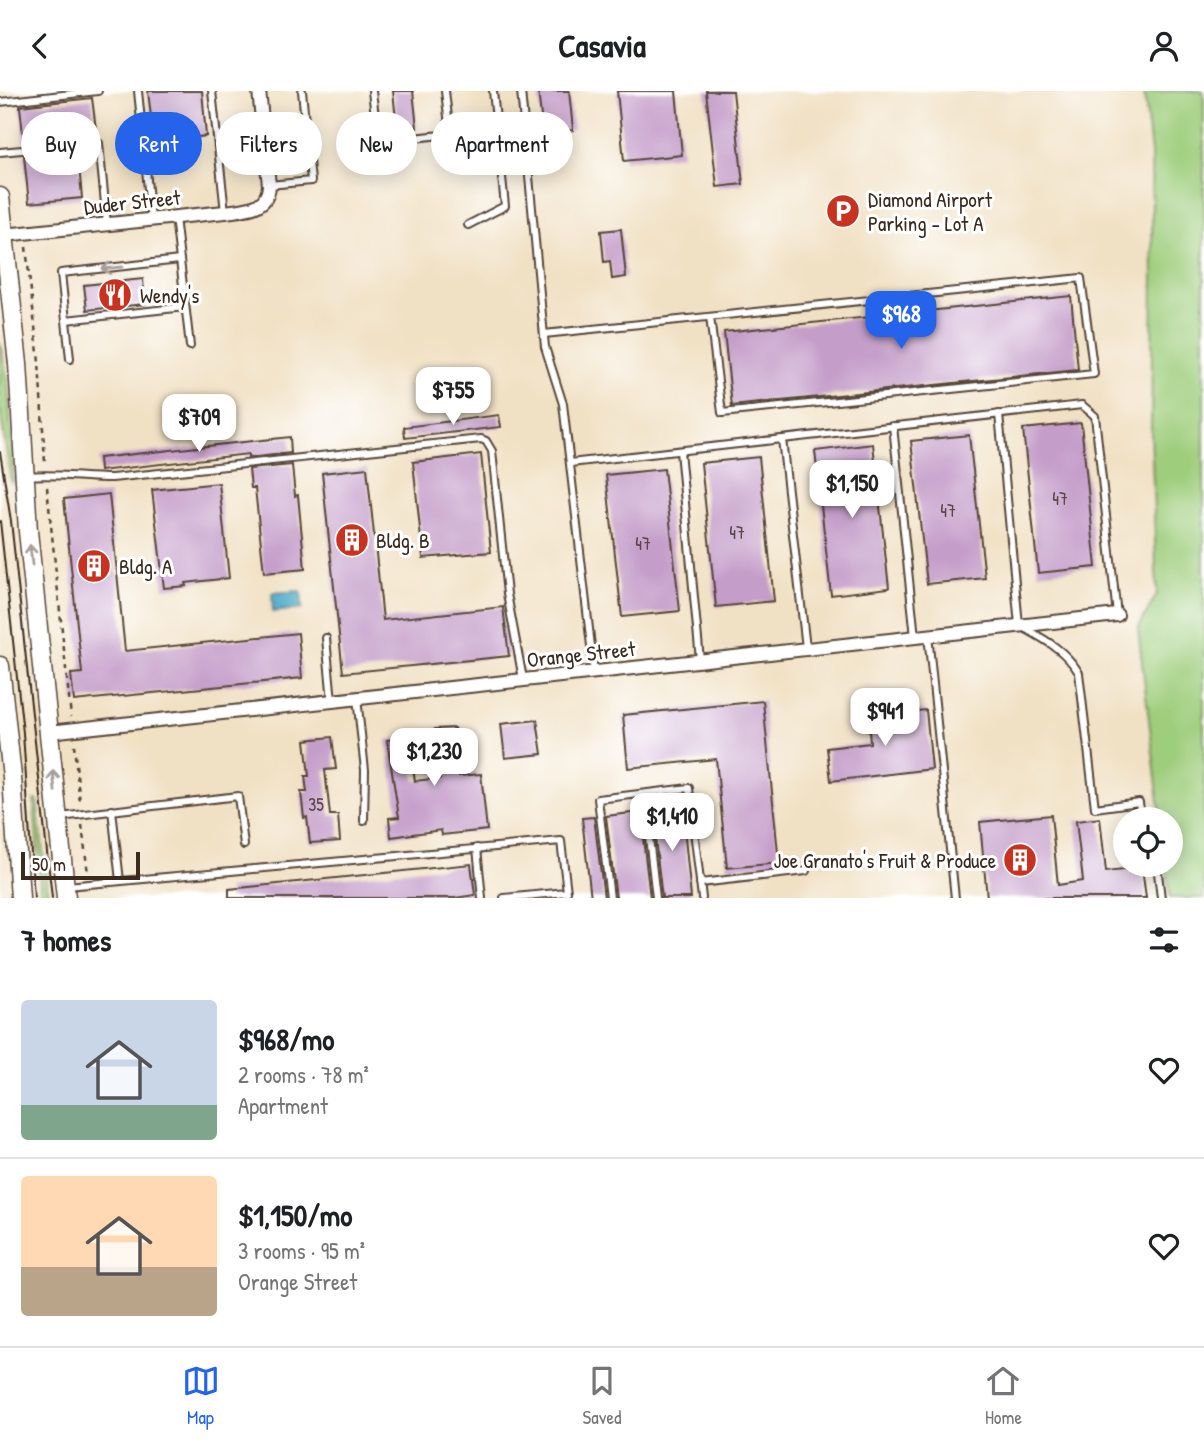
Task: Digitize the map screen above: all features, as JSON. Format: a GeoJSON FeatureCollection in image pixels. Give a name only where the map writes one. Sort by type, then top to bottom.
{"type":"FeatureCollection","features":[{"type":"Feature","properties":{"kind":"main road"},"geometry":{"type":"LineString","coordinates":[[0,197],[18,364],[25,476],[66,892]]}},
{"type":"Feature","properties":{"kind":"main road"},"geometry":{"type":"LineString","coordinates":[[0,666],[6,778],[20,898]]}},
{"type":"Feature","properties":{"kind":"street"},"geometry":{"type":"LineString","coordinates":[[259,91],[270,185]]}},
{"type":"Feature","properties":{"kind":"street","name":"Duder Street"},"geometry":{"type":"LineString","coordinates":[[4,235],[252,208],[263,202],[270,185]]}},
{"type":"Feature","properties":{"kind":"street","name":"Orange Street"},"geometry":{"type":"LineString","coordinates":[[49,731],[1116,615]]}},
{"type":"Feature","properties":{"kind":"lane"},"geometry":{"type":"LineString","coordinates":[[0,102],[98,91]]}},
{"type":"Feature","properties":{"kind":"lane"},"geometry":{"type":"LineString","coordinates":[[138,91],[151,219]]}},
{"type":"Feature","properties":{"kind":"lane"},"geometry":{"type":"LineString","coordinates":[[212,91],[225,212]]}},
{"type":"Feature","properties":{"kind":"lane"},"geometry":{"type":"LineString","coordinates":[[270,185],[311,181],[302,91]]}},
{"type":"Feature","properties":{"kind":"lane"},"geometry":{"type":"LineString","coordinates":[[372,91],[378,142],[450,134],[445,91]]}},
{"type":"Feature","properties":{"kind":"lane"},"geometry":{"type":"LineString","coordinates":[[468,225],[505,206],[493,91]]}},
{"type":"Feature","properties":{"kind":"lane"},"geometry":{"type":"LineString","coordinates":[[521,91],[545,347],[563,404],[594,672]]}},
{"type":"Feature","properties":{"kind":"lane"},"geometry":{"type":"LineString","coordinates":[[0,152],[99,143],[107,224]]}},
{"type":"Feature","properties":{"kind":"lane"},"geometry":{"type":"LineString","coordinates":[[175,217],[190,346]]}},
{"type":"Feature","properties":{"kind":"lane"},"geometry":{"type":"LineString","coordinates":[[70,359],[61,273],[180,260]]}},
{"type":"Feature","properties":{"kind":"lane"},"geometry":{"type":"LineString","coordinates":[[544,334],[1082,278],[1094,374],[722,413],[710,317]]}},
{"type":"Feature","properties":{"kind":"lane"},"geometry":{"type":"LineString","coordinates":[[66,320],[185,307]]}},
{"type":"Feature","properties":{"kind":"lane"},"geometry":{"type":"LineString","coordinates":[[570,463],[1082,405],[1095,416],[1116,615]]}},
{"type":"Feature","properties":{"kind":"lane"},"geometry":{"type":"LineString","coordinates":[[999,414],[1019,625],[1056,646],[1079,673],[1095,808],[1139,802],[1140,807]]}},
{"type":"Feature","properties":{"kind":"lane"},"geometry":{"type":"LineString","coordinates":[[893,426],[955,898]]}},
{"type":"Feature","properties":{"kind":"lane"},"geometry":{"type":"LineString","coordinates":[[25,476],[46,474],[111,478],[481,439],[486,441],[492,451],[507,594],[523,679]]}},
{"type":"Feature","properties":{"kind":"lane"},"geometry":{"type":"LineString","coordinates":[[782,439],[806,649]]}},
{"type":"Feature","properties":{"kind":"lane"},"geometry":{"type":"LineString","coordinates":[[680,451],[700,660]]}},
{"type":"Feature","properties":{"kind":"lane"},"geometry":{"type":"LineString","coordinates":[[326,638],[332,701]]}},
{"type":"Feature","properties":{"kind":"lane"},"geometry":{"type":"LineString","coordinates":[[357,698],[365,770],[364,821]]}},
{"type":"Feature","properties":{"kind":"lane"},"geometry":{"type":"LineString","coordinates":[[610,898],[598,799],[689,788],[702,898]]}},
{"type":"Feature","properties":{"kind":"lane"},"geometry":{"type":"LineString","coordinates":[[644,794],[656,898]]}},
{"type":"Feature","properties":{"kind":"lane"},"geometry":{"type":"LineString","coordinates":[[58,817],[238,796],[244,845]]}},
{"type":"Feature","properties":{"kind":"lane"},"geometry":{"type":"LineString","coordinates":[[112,810],[120,881]]}},
{"type":"Feature","properties":{"kind":"lane"},"geometry":{"type":"LineString","coordinates":[[66,892],[120,881],[561,842],[567,892],[504,898]]}},
{"type":"Feature","properties":{"kind":"lane"},"geometry":{"type":"LineString","coordinates":[[477,848],[482,898]]}},
{"type":"Feature","properties":{"kind":"lane"},"geometry":{"type":"LineString","coordinates":[[700,883],[806,871]]}},
{"type":"Feature","properties":{"kind":"lane"},"geometry":{"type":"LineString","coordinates":[[1158,877],[1161,898]]}},
{"type":"Feature","properties":{"kind":"path"},"geometry":{"type":"LineString","coordinates":[[27,252],[46,467]]}},
{"type":"Feature","properties":{"kind":"path"},"geometry":{"type":"LineString","coordinates":[[47,482],[70,710]]}},
{"type":"Feature","properties":{"kind":"green space"},"geometry":{"type":"Polygon","coordinates":[[[1144,91],[1203,91],[1204,898],[1170,898],[1167,877],[1183,877],[1183,807],[1160,807],[1138,629],[1157,594],[1151,431],[1151,153],[1144,91]]]}},
{"type":"Feature","properties":{"kind":"green space"},"geometry":{"type":"Polygon","coordinates":[[[0,342],[8,383],[14,480],[11,482],[0,409],[0,342]]]}},
{"type":"Feature","properties":{"kind":"green space"},"geometry":{"type":"Polygon","coordinates":[[[34,800],[37,800],[48,898],[41,898],[34,800]]]}},
{"type":"Feature","properties":{"kind":"water"},"geometry":{"type":"Polygon","coordinates":[[[301,591],[302,609],[273,612],[272,593],[301,591]]]}},
{"type":"Feature","properties":{"kind":"building"},"geometry":{"type":"Polygon","coordinates":[[[148,91],[202,91],[206,136],[202,136],[202,112],[150,112],[148,91]]]}},
{"type":"Feature","properties":{"kind":"building"},"geometry":{"type":"Polygon","coordinates":[[[393,91],[413,91],[415,112],[395,112],[393,91]]]}},
{"type":"Feature","properties":{"kind":"building"},"geometry":{"type":"Polygon","coordinates":[[[538,91],[569,91],[571,112],[540,112],[538,91]]]}},
{"type":"Feature","properties":{"kind":"building"},"geometry":{"type":"Polygon","coordinates":[[[617,91],[676,91],[682,155],[624,161],[617,91]]]}},
{"type":"Feature","properties":{"kind":"building"},"geometry":{"type":"Polygon","coordinates":[[[706,91],[733,91],[743,184],[717,187],[706,91]]]}},
{"type":"Feature","properties":{"kind":"building"},"geometry":{"type":"Polygon","coordinates":[[[92,98],[94,112],[21,112],[21,116],[20,106],[92,98]]]}},
{"type":"Feature","properties":{"kind":"building"},"geometry":{"type":"Polygon","coordinates":[[[26,175],[80,175],[82,198],[29,203],[26,175]]]}},
{"type":"Feature","properties":{"kind":"building"},"geometry":{"type":"Polygon","coordinates":[[[621,229],[626,277],[612,279],[610,261],[604,262],[601,231],[621,229]]]}},
{"type":"Feature","properties":{"kind":"building","name":"Wendy's"},"geometry":{"type":"Polygon","coordinates":[[[143,279],[145,304],[87,310],[84,285],[143,279]]]}},
{"type":"Feature","properties":{"kind":"building"},"geometry":{"type":"Polygon","coordinates":[[[1071,296],[1078,370],[732,406],[724,332],[1071,296]]]}},
{"type":"Feature","properties":{"kind":"building"},"geometry":{"type":"Polygon","coordinates":[[[499,415],[501,427],[405,438],[404,427],[499,415]]]}},
{"type":"Feature","properties":{"kind":"building"},"geometry":{"type":"Polygon","coordinates":[[[1081,423],[1096,567],[1038,573],[1023,429],[1081,423]]]}},
{"type":"Feature","properties":{"kind":"building"},"geometry":{"type":"Polygon","coordinates":[[[969,435],[985,578],[927,584],[911,441],[969,435]]]}},
{"type":"Feature","properties":{"kind":"building"},"geometry":{"type":"Polygon","coordinates":[[[290,437],[291,453],[248,458],[248,454],[100,471],[99,458],[290,437]]]}},
{"type":"Feature","properties":{"kind":"building"},"geometry":{"type":"Polygon","coordinates":[[[873,444],[889,588],[831,595],[815,451],[873,444]]]}},
{"type":"Feature","properties":{"kind":"building"},"geometry":{"type":"Polygon","coordinates":[[[481,454],[491,552],[423,558],[413,462],[481,454]]]}},
{"type":"Feature","properties":{"kind":"building"},"geometry":{"type":"Polygon","coordinates":[[[759,457],[774,601],[716,607],[701,463],[759,457]]]}},
{"type":"Feature","properties":{"kind":"building"},"geometry":{"type":"Polygon","coordinates":[[[292,465],[295,496],[298,495],[305,569],[264,573],[255,488],[251,488],[249,469],[292,465]]]}},
{"type":"Feature","properties":{"kind":"building","name":"Bldg. B"},"geometry":{"type":"Polygon","coordinates":[[[367,468],[383,620],[503,607],[509,656],[343,673],[322,473],[367,468]]]}},
{"type":"Feature","properties":{"kind":"building"},"geometry":{"type":"Polygon","coordinates":[[[664,469],[680,611],[622,617],[606,475],[664,469]]]}},
{"type":"Feature","properties":{"kind":"building"},"geometry":{"type":"Polygon","coordinates":[[[219,483],[229,578],[164,588],[152,490],[219,483]]]}},
{"type":"Feature","properties":{"kind":"building","name":"Bldg. A"},"geometry":{"type":"Polygon","coordinates":[[[109,494],[125,651],[298,633],[302,678],[74,701],[71,674],[82,673],[64,499],[109,494]]]}},
{"type":"Feature","properties":{"kind":"building"},"geometry":{"type":"Polygon","coordinates":[[[763,701],[779,863],[727,868],[716,759],[628,768],[623,715],[763,701]]]}},
{"type":"Feature","properties":{"kind":"building"},"geometry":{"type":"Polygon","coordinates":[[[926,710],[932,769],[831,781],[827,748],[870,743],[868,716],[926,710]]]}},
{"type":"Feature","properties":{"kind":"building"},"geometry":{"type":"Polygon","coordinates":[[[537,720],[542,754],[505,758],[501,724],[537,720]]]}},
{"type":"Feature","properties":{"kind":"building"},"geometry":{"type":"Polygon","coordinates":[[[454,728],[459,776],[481,774],[487,830],[442,835],[441,830],[391,837],[389,818],[399,817],[387,740],[436,736],[435,729],[454,728]],[[438,754],[411,756],[415,781],[440,778],[438,754]]]}},
{"type":"Feature","properties":{"kind":"building"},"geometry":{"type":"Polygon","coordinates":[[[332,737],[336,769],[325,770],[330,815],[338,815],[340,841],[310,843],[301,792],[307,792],[305,776],[309,776],[305,740],[332,737]]]}},
{"type":"Feature","properties":{"kind":"building"},"geometry":{"type":"Polygon","coordinates":[[[682,807],[691,898],[662,898],[652,811],[682,807]]]}},
{"type":"Feature","properties":{"kind":"building"},"geometry":{"type":"Polygon","coordinates":[[[640,812],[650,898],[616,898],[606,816],[640,812]]]}},
{"type":"Feature","properties":{"kind":"building","name":"Joe Granato's Fruit & Produce"},"geometry":{"type":"Polygon","coordinates":[[[1051,815],[1058,885],[1083,881],[1076,821],[1100,818],[1106,872],[1113,871],[1113,877],[1143,877],[1146,898],[987,898],[980,822],[1051,815]]]}},
{"type":"Feature","properties":{"kind":"building"},"geometry":{"type":"Polygon","coordinates":[[[594,817],[604,898],[591,898],[582,818],[594,817]]]}},
{"type":"Feature","properties":{"kind":"building"},"geometry":{"type":"Polygon","coordinates":[[[471,864],[475,895],[455,898],[229,898],[229,889],[471,864]]]}},
{"type":"Feature","properties":{"kind":"tram line"},"geometry":{"type":"LineString","coordinates":[[0,452],[11,521],[52,898]]}},
{"type":"Feature","properties":{"kind":"tram line"},"geometry":{"type":"LineString","coordinates":[[0,521],[23,733],[34,898]]}},
{"type":"Feature","properties":{"kind":"place","name":"Diamond Airport Parking - Lot A"},"geometry":{"type":"Point","coordinates":[843,211]}},
{"type":"Feature","properties":{"kind":"place","name":"Wendy's"},"geometry":{"type":"Point","coordinates":[115,295]}},
{"type":"Feature","properties":{"kind":"place","name":"Bldg. B"},"geometry":{"type":"Point","coordinates":[352,540]}},
{"type":"Feature","properties":{"kind":"place","name":"Bldg. A"},"geometry":{"type":"Point","coordinates":[94,566]}},
{"type":"Feature","properties":{"kind":"place","name":"Joe Granato's Fruit & Produce"},"geometry":{"type":"Point","coordinates":[1020,860]}}]}
